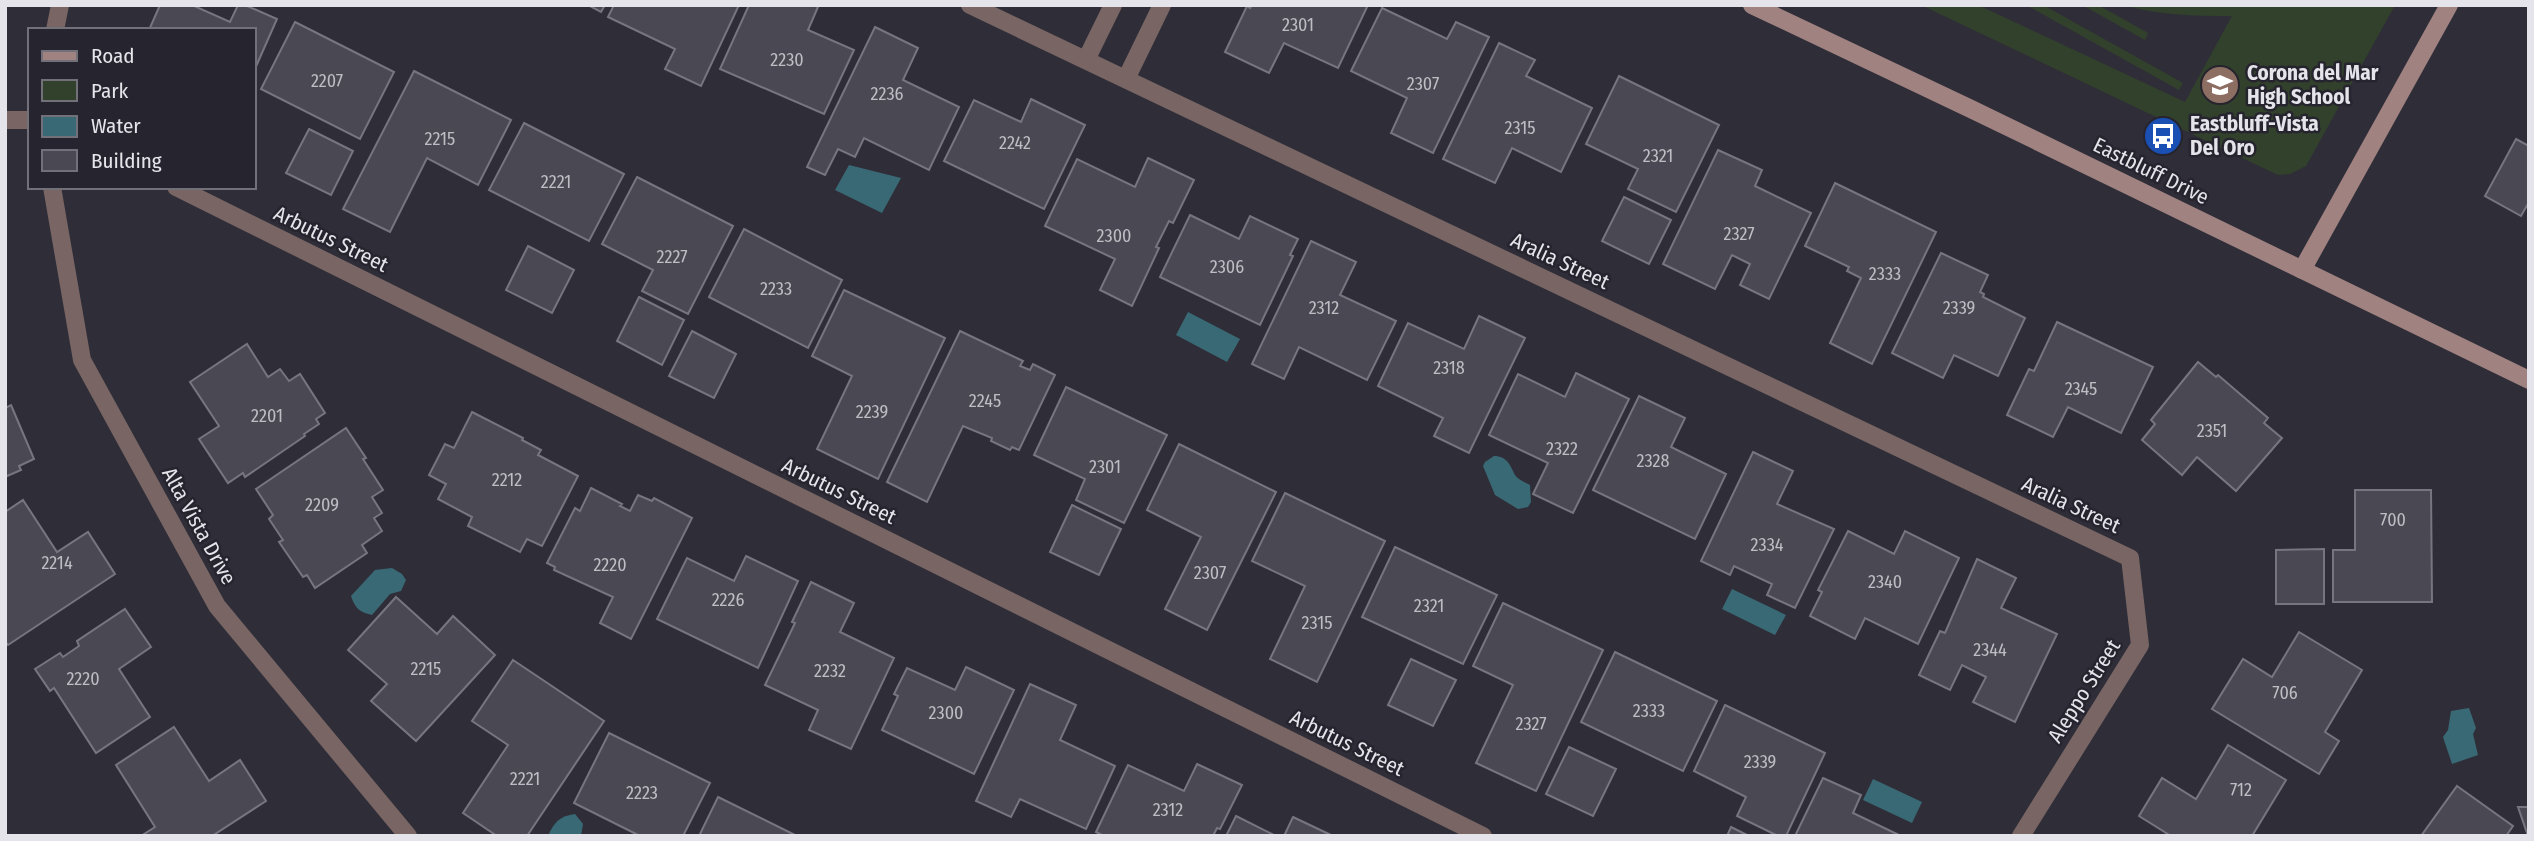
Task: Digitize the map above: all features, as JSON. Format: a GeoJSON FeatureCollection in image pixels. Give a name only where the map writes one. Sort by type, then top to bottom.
{"type":"FeatureCollection","features":[{"type":"Feature","properties":{"kind":"main road","name":"Eastbluff Drive"},"geometry":{"type":"LineString","coordinates":[[1752,5],[2529,380]]}},
{"type":"Feature","properties":{"kind":"main road"},"geometry":{"type":"LineString","coordinates":[[2302,270],[2449,5]]}},
{"type":"Feature","properties":{"kind":"street"},"geometry":{"type":"LineString","coordinates":[[55,28],[60,5]]}},
{"type":"Feature","properties":{"kind":"street","name":"Aralia Street"},"geometry":{"type":"LineString","coordinates":[[970,5],[2130,558]]}},
{"type":"Feature","properties":{"kind":"street"},"geometry":{"type":"LineString","coordinates":[[1086,60],[1113,5]]}},
{"type":"Feature","properties":{"kind":"street"},"geometry":{"type":"LineString","coordinates":[[1126,79],[1162,5]]}},
{"type":"Feature","properties":{"kind":"street"},"geometry":{"type":"LineString","coordinates":[[5,120],[28,120]]}},
{"type":"Feature","properties":{"kind":"street","name":"Alta Vista Drive"},"geometry":{"type":"LineString","coordinates":[[52,189],[82,359],[217,606],[408,836]]}},
{"type":"Feature","properties":{"kind":"street","name":"Arbutus Street"},"geometry":{"type":"LineString","coordinates":[[180,189],[1483,836]]}},
{"type":"Feature","properties":{"kind":"street","name":"Aleppo Street"},"geometry":{"type":"LineString","coordinates":[[2021,836],[2140,645],[2130,558]]}},
{"type":"Feature","properties":{"kind":"green space","name":"Corona del Mar High School"},"geometry":{"type":"Polygon","coordinates":[[[1921,5],[1978,5],[2185,102],[2232,16],[2177,14],[2122,5],[2395,5],[2306,166],[2290,174],[2278,175],[1921,5]]]}},
{"type":"Feature","properties":{"kind":"green space"},"geometry":{"type":"Polygon","coordinates":[[[2026,5],[2043,5],[2183,83],[2179,90],[2026,5]]]}},
{"type":"Feature","properties":{"kind":"green space"},"geometry":{"type":"Polygon","coordinates":[[[2082,5],[2098,5],[2148,33],[2145,40],[2082,5]]]}},
{"type":"Feature","properties":{"kind":"water"},"geometry":{"type":"Polygon","coordinates":[[[849,165],[901,178],[882,213],[835,190],[849,165]]]}},
{"type":"Feature","properties":{"kind":"water"},"geometry":{"type":"Polygon","coordinates":[[[1188,312],[1240,339],[1227,362],[1176,335],[1188,312]]]}},
{"type":"Feature","properties":{"kind":"water"},"geometry":{"type":"Polygon","coordinates":[[[1494,456],[1505,459],[1516,477],[1530,485],[1531,502],[1528,507],[1518,509],[1495,495],[1483,466],[1494,456]]]}},
{"type":"Feature","properties":{"kind":"water"},"geometry":{"type":"Polygon","coordinates":[[[392,568],[406,580],[401,591],[390,594],[372,615],[358,609],[351,596],[375,570],[392,568]]]}},
{"type":"Feature","properties":{"kind":"water"},"geometry":{"type":"Polygon","coordinates":[[[1732,589],[1786,615],[1775,635],[1722,609],[1732,589]]]}},
{"type":"Feature","properties":{"kind":"water"},"geometry":{"type":"Polygon","coordinates":[[[2469,708],[2476,728],[2473,734],[2478,755],[2452,764],[2443,737],[2448,730],[2451,711],[2469,708]]]}},
{"type":"Feature","properties":{"kind":"water"},"geometry":{"type":"Polygon","coordinates":[[[1873,779],[1922,802],[1912,823],[1863,800],[1873,779]]]}},
{"type":"Feature","properties":{"kind":"water"},"geometry":{"type":"Polygon","coordinates":[[[575,814],[583,824],[581,836],[548,836],[558,820],[575,814]]]}},
{"type":"Feature","properties":{"kind":"building"},"geometry":{"type":"Polygon","coordinates":[[[160,5],[192,5],[230,22],[238,5],[245,5],[277,19],[256,66],[256,28],[150,28],[160,5]]]}},
{"type":"Feature","properties":{"kind":"building"},"geometry":{"type":"Polygon","coordinates":[[[588,5],[605,5],[601,12],[588,5]]]}},
{"type":"Feature","properties":{"kind":"building"},"geometry":{"type":"Polygon","coordinates":[[[614,5],[739,5],[701,86],[665,69],[675,49],[608,17],[614,5]]]}},
{"type":"Feature","properties":{"kind":"building"},"geometry":{"type":"Polygon","coordinates":[[[749,5],[814,5],[818,7],[808,30],[854,50],[824,114],[720,69],[749,5]]]}},
{"type":"Feature","properties":{"kind":"building"},"geometry":{"type":"Polygon","coordinates":[[[1252,5],[1368,5],[1338,68],[1284,43],[1269,73],[1225,52],[1247,6],[1250,8],[1252,5]]]}},
{"type":"Feature","properties":{"kind":"building"},"geometry":{"type":"Polygon","coordinates":[[[1382,8],[1447,39],[1456,22],[1489,37],[1433,153],[1391,133],[1407,98],[1351,71],[1382,8]]]}},
{"type":"Feature","properties":{"kind":"building"},"geometry":{"type":"Polygon","coordinates":[[[295,22],[394,72],[360,139],[261,89],[295,22]]]}},
{"type":"Feature","properties":{"kind":"building"},"geometry":{"type":"Polygon","coordinates":[[[875,27],[918,48],[903,80],[959,107],[929,170],[864,138],[855,157],[838,149],[825,175],[807,167],[875,27]]]}},
{"type":"Feature","properties":{"kind":"building"},"geometry":{"type":"Polygon","coordinates":[[[1499,43],[1535,60],[1526,76],[1592,108],[1561,172],[1512,148],[1495,183],[1443,159],[1499,43]]]}},
{"type":"Feature","properties":{"kind":"building"},"geometry":{"type":"Polygon","coordinates":[[[414,71],[511,120],[478,185],[427,158],[390,232],[343,209],[414,71]]]}},
{"type":"Feature","properties":{"kind":"building"},"geometry":{"type":"Polygon","coordinates":[[[1619,76],[1719,125],[1676,212],[1628,189],[1638,169],[1586,144],[1619,76]]]}},
{"type":"Feature","properties":{"kind":"building"},"geometry":{"type":"Polygon","coordinates":[[[1031,99],[1085,125],[1044,209],[944,161],[974,100],[1021,122],[1031,99]]]}},
{"type":"Feature","properties":{"kind":"building"},"geometry":{"type":"Polygon","coordinates":[[[524,123],[624,174],[589,241],[489,190],[524,123]]]}},
{"type":"Feature","properties":{"kind":"building"},"geometry":{"type":"Polygon","coordinates":[[[309,129],[353,151],[331,195],[286,173],[309,129]]]}},
{"type":"Feature","properties":{"kind":"building"},"geometry":{"type":"Polygon","coordinates":[[[2516,139],[2529,146],[2529,202],[2521,216],[2485,196],[2516,139]]]}},
{"type":"Feature","properties":{"kind":"building"},"geometry":{"type":"Polygon","coordinates":[[[1718,150],[1762,170],[1755,186],[1811,213],[1769,299],[1740,285],[1750,264],[1732,255],[1715,289],[1663,264],[1718,150]]]}},
{"type":"Feature","properties":{"kind":"building"},"geometry":{"type":"Polygon","coordinates":[[[1148,158],[1194,180],[1173,223],[1169,221],[1156,247],[1159,248],[1132,306],[1100,290],[1115,259],[1045,226],[1077,159],[1135,187],[1148,158]]]}},
{"type":"Feature","properties":{"kind":"building"},"geometry":{"type":"Polygon","coordinates":[[[637,177],[733,226],[688,314],[642,291],[653,270],[602,244],[637,177]]]}},
{"type":"Feature","properties":{"kind":"building"},"geometry":{"type":"Polygon","coordinates":[[[1835,183],[1936,232],[1872,364],[1830,343],[1861,278],[1847,271],[1849,267],[1805,246],[1835,183]]]}},
{"type":"Feature","properties":{"kind":"building"},"geometry":{"type":"Polygon","coordinates":[[[1624,197],[1671,220],[1649,264],[1602,241],[1624,197]]]}},
{"type":"Feature","properties":{"kind":"building"},"geometry":{"type":"Polygon","coordinates":[[[1190,215],[1239,239],[1250,216],[1298,239],[1290,255],[1293,256],[1260,325],[1160,277],[1190,215]]]}},
{"type":"Feature","properties":{"kind":"building"},"geometry":{"type":"Polygon","coordinates":[[[744,229],[842,280],[808,348],[709,297],[744,229]]]}},
{"type":"Feature","properties":{"kind":"building"},"geometry":{"type":"Polygon","coordinates":[[[1311,241],[1356,262],[1340,295],[1396,321],[1367,380],[1299,347],[1284,379],[1252,364],[1311,241]]]}},
{"type":"Feature","properties":{"kind":"building"},"geometry":{"type":"Polygon","coordinates":[[[528,246],[574,270],[552,313],[506,290],[528,246]]]}},
{"type":"Feature","properties":{"kind":"building"},"geometry":{"type":"Polygon","coordinates":[[[1941,253],[1988,275],[1980,292],[1984,294],[1983,297],[2025,318],[1998,376],[1954,355],[1943,378],[1892,353],[1941,253]]]}},
{"type":"Feature","properties":{"kind":"building"},"geometry":{"type":"Polygon","coordinates":[[[844,290],[945,338],[878,479],[817,449],[852,376],[812,356],[844,290]]]}},
{"type":"Feature","properties":{"kind":"building"},"geometry":{"type":"Polygon","coordinates":[[[639,297],[684,320],[662,365],[617,341],[639,297]]]}},
{"type":"Feature","properties":{"kind":"building"},"geometry":{"type":"Polygon","coordinates":[[[1479,316],[1525,338],[1469,453],[1434,436],[1443,418],[1378,386],[1408,323],[1464,349],[1479,316]]]}},
{"type":"Feature","properties":{"kind":"building"},"geometry":{"type":"Polygon","coordinates":[[[2057,322],[2153,367],[2121,433],[2068,407],[2053,437],[2007,415],[2029,369],[2034,371],[2057,322]]]}},
{"type":"Feature","properties":{"kind":"building"},"geometry":{"type":"Polygon","coordinates":[[[692,331],[736,354],[714,398],[669,376],[692,331]]]}},
{"type":"Feature","properties":{"kind":"building"},"geometry":{"type":"Polygon","coordinates":[[[960,331],[1023,361],[1020,366],[1030,370],[1033,364],[1055,375],[1019,450],[1012,447],[1010,450],[991,441],[992,438],[963,426],[927,502],[887,482],[960,331]]]}},
{"type":"Feature","properties":{"kind":"building"},"geometry":{"type":"Polygon","coordinates":[[[247,344],[268,377],[280,369],[289,381],[300,374],[325,413],[316,419],[319,424],[304,434],[305,436],[245,477],[243,473],[228,483],[199,439],[219,426],[190,382],[247,344]]]}},
{"type":"Feature","properties":{"kind":"building"},"geometry":{"type":"Polygon","coordinates":[[[2198,362],[2216,377],[2218,375],[2268,418],[2264,423],[2282,438],[2236,491],[2197,457],[2182,475],[2142,440],[2155,424],[2151,420],[2198,362]]]}},
{"type":"Feature","properties":{"kind":"building"},"geometry":{"type":"Polygon","coordinates":[[[1576,373],[1629,399],[1573,513],[1533,494],[1548,463],[1489,435],[1518,374],[1565,397],[1576,373]]]}},
{"type":"Feature","properties":{"kind":"building"},"geometry":{"type":"Polygon","coordinates":[[[1066,387],[1167,435],[1124,523],[1076,500],[1085,479],[1034,455],[1066,387]]]}},
{"type":"Feature","properties":{"kind":"building"},"geometry":{"type":"Polygon","coordinates":[[[1639,396],[1685,418],[1671,447],[1726,474],[1695,539],[1593,490],[1639,396]]]}},
{"type":"Feature","properties":{"kind":"building"},"geometry":{"type":"Polygon","coordinates":[[[11,405],[34,459],[19,466],[21,470],[5,477],[5,408],[11,405]]]}},
{"type":"Feature","properties":{"kind":"building"},"geometry":{"type":"Polygon","coordinates":[[[472,412],[523,438],[522,440],[541,450],[538,455],[578,476],[542,546],[527,539],[520,552],[468,526],[472,517],[438,499],[446,484],[429,475],[445,444],[454,448],[472,412]]]}},
{"type":"Feature","properties":{"kind":"building"},"geometry":{"type":"Polygon","coordinates":[[[346,428],[383,490],[372,497],[382,513],[374,518],[382,531],[362,545],[367,553],[315,588],[307,575],[303,577],[279,542],[283,540],[269,519],[273,515],[256,489],[346,428]]]}},
{"type":"Feature","properties":{"kind":"building"},"geometry":{"type":"Polygon","coordinates":[[[1179,444],[1276,492],[1207,630],[1165,609],[1201,537],[1147,510],[1179,444]]]}},
{"type":"Feature","properties":{"kind":"building"},"geometry":{"type":"Polygon","coordinates":[[[1753,452],[1793,471],[1777,504],[1834,529],[1795,608],[1767,595],[1772,584],[1734,566],[1730,575],[1701,561],[1753,452]]]}},
{"type":"Feature","properties":{"kind":"building"},"geometry":{"type":"Polygon","coordinates":[[[591,488],[630,511],[638,495],[652,501],[654,498],[692,518],[631,639],[600,623],[613,597],[554,570],[555,567],[547,563],[575,508],[580,511],[591,488]]]}},
{"type":"Feature","properties":{"kind":"building"},"geometry":{"type":"Polygon","coordinates":[[[2355,490],[2431,490],[2432,602],[2333,602],[2333,550],[2355,550],[2355,490]]]}},
{"type":"Feature","properties":{"kind":"building"},"geometry":{"type":"Polygon","coordinates":[[[1285,493],[1385,541],[1317,682],[1270,659],[1305,586],[1252,561],[1285,493]]]}},
{"type":"Feature","properties":{"kind":"building"},"geometry":{"type":"Polygon","coordinates":[[[23,500],[57,552],[88,532],[115,574],[8,645],[5,641],[5,512],[23,500]]]}},
{"type":"Feature","properties":{"kind":"building"},"geometry":{"type":"Polygon","coordinates":[[[1072,505],[1121,529],[1099,575],[1050,552],[1072,505]]]}},
{"type":"Feature","properties":{"kind":"building"},"geometry":{"type":"Polygon","coordinates":[[[1848,531],[1894,554],[1905,531],[1959,558],[1918,644],[1865,618],[1855,639],[1810,616],[1822,592],[1818,590],[1848,531]]]}},
{"type":"Feature","properties":{"kind":"building"},"geometry":{"type":"Polygon","coordinates":[[[1395,547],[1497,595],[1463,664],[1362,617],[1395,547]]]}},
{"type":"Feature","properties":{"kind":"building"},"geometry":{"type":"Polygon","coordinates":[[[2324,549],[2324,604],[2276,604],[2276,550],[2324,549]]]}},
{"type":"Feature","properties":{"kind":"building"},"geometry":{"type":"Polygon","coordinates":[[[746,556],[798,581],[758,668],[657,619],[687,558],[734,581],[746,556]]]}},
{"type":"Feature","properties":{"kind":"building"},"geometry":{"type":"Polygon","coordinates":[[[1977,559],[2016,578],[2001,608],[2057,634],[2015,722],[1973,702],[1986,677],[1962,665],[1950,690],[1919,675],[1940,631],[1945,633],[1977,559]]]}},
{"type":"Feature","properties":{"kind":"building"},"geometry":{"type":"Polygon","coordinates":[[[811,582],[854,603],[840,632],[894,658],[851,749],[809,730],[818,710],[765,685],[795,623],[792,622],[811,582]]]}},
{"type":"Feature","properties":{"kind":"building"},"geometry":{"type":"Polygon","coordinates":[[[396,597],[437,634],[453,616],[495,655],[416,741],[371,701],[387,684],[348,650],[396,597]]]}},
{"type":"Feature","properties":{"kind":"building"},"geometry":{"type":"Polygon","coordinates":[[[1503,603],[1603,650],[1536,791],[1476,763],[1513,685],[1473,666],[1503,603]]]}},
{"type":"Feature","properties":{"kind":"building"},"geometry":{"type":"Polygon","coordinates":[[[125,609],[151,647],[119,669],[150,717],[96,753],[54,688],[50,691],[35,669],[60,653],[63,657],[79,646],[77,641],[125,609]]]}},
{"type":"Feature","properties":{"kind":"building"},"geometry":{"type":"Polygon","coordinates":[[[2299,632],[2362,670],[2325,732],[2339,741],[2319,774],[2212,709],[2243,659],[2272,677],[2299,632]]]}},
{"type":"Feature","properties":{"kind":"building"},"geometry":{"type":"Polygon","coordinates":[[[1615,652],[1717,701],[1683,771],[1581,722],[1615,652]]]}},
{"type":"Feature","properties":{"kind":"building"},"geometry":{"type":"Polygon","coordinates":[[[1411,659],[1456,680],[1433,726],[1388,705],[1411,659]]]}},
{"type":"Feature","properties":{"kind":"building"},"geometry":{"type":"Polygon","coordinates":[[[513,660],[604,721],[527,836],[497,836],[463,813],[508,745],[472,721],[513,660]]]}},
{"type":"Feature","properties":{"kind":"building"},"geometry":{"type":"Polygon","coordinates":[[[966,667],[1014,690],[974,774],[882,730],[898,696],[894,694],[907,668],[955,690],[966,667]]]}},
{"type":"Feature","properties":{"kind":"building"},"geometry":{"type":"Polygon","coordinates":[[[1030,684],[1076,705],[1060,740],[1115,766],[1086,829],[1020,799],[1011,817],[976,801],[1030,684]]]}},
{"type":"Feature","properties":{"kind":"building"},"geometry":{"type":"Polygon","coordinates":[[[1725,705],[1825,753],[1786,836],[1778,836],[1737,816],[1746,797],[1694,771],[1725,705]]]}},
{"type":"Feature","properties":{"kind":"building"},"geometry":{"type":"Polygon","coordinates":[[[174,727],[209,781],[240,760],[266,801],[212,836],[141,836],[155,827],[116,765],[174,727]]]}},
{"type":"Feature","properties":{"kind":"building"},"geometry":{"type":"Polygon","coordinates":[[[609,733],[710,783],[683,836],[640,836],[574,803],[609,733]]]}},
{"type":"Feature","properties":{"kind":"building"},"geometry":{"type":"Polygon","coordinates":[[[2228,745],[2286,780],[2252,836],[2171,836],[2139,816],[2162,778],[2196,799],[2228,745]]]}},
{"type":"Feature","properties":{"kind":"building"},"geometry":{"type":"Polygon","coordinates":[[[1569,747],[1616,769],[1593,816],[1546,794],[1569,747]]]}},
{"type":"Feature","properties":{"kind":"building"},"geometry":{"type":"Polygon","coordinates":[[[1197,764],[1242,785],[1220,829],[1217,828],[1213,836],[1104,836],[1096,832],[1128,765],[1184,791],[1197,764]]]}},
{"type":"Feature","properties":{"kind":"building"},"geometry":{"type":"Polygon","coordinates":[[[1823,778],[1861,795],[1853,813],[1901,836],[1795,836],[1823,778]]]}},
{"type":"Feature","properties":{"kind":"building"},"geometry":{"type":"Polygon","coordinates":[[[2457,786],[2513,826],[2506,836],[2421,836],[2457,786]]]}},
{"type":"Feature","properties":{"kind":"building"},"geometry":{"type":"Polygon","coordinates":[[[718,797],[797,836],[699,836],[718,797]]]}},
{"type":"Feature","properties":{"kind":"building"},"geometry":{"type":"Polygon","coordinates":[[[2518,807],[2529,807],[2529,836],[2528,836],[2518,807]]]}},
{"type":"Feature","properties":{"kind":"building"},"geometry":{"type":"Polygon","coordinates":[[[1236,816],[1276,836],[1226,836],[1236,816]]]}},
{"type":"Feature","properties":{"kind":"building"},"geometry":{"type":"Polygon","coordinates":[[[1293,817],[1333,836],[1284,836],[1293,817]]]}},
{"type":"Feature","properties":{"kind":"building"},"geometry":{"type":"Polygon","coordinates":[[[1731,827],[1749,836],[1727,836],[1731,827]]]}},
{"type":"Feature","properties":{"kind":"place","name":"Corona del Mar High School"},"geometry":{"type":"Point","coordinates":[2220,85]}},
{"type":"Feature","properties":{"kind":"place","name":"Eastbluff-Vista Del Oro"},"geometry":{"type":"Point","coordinates":[2163,136]}}]}
